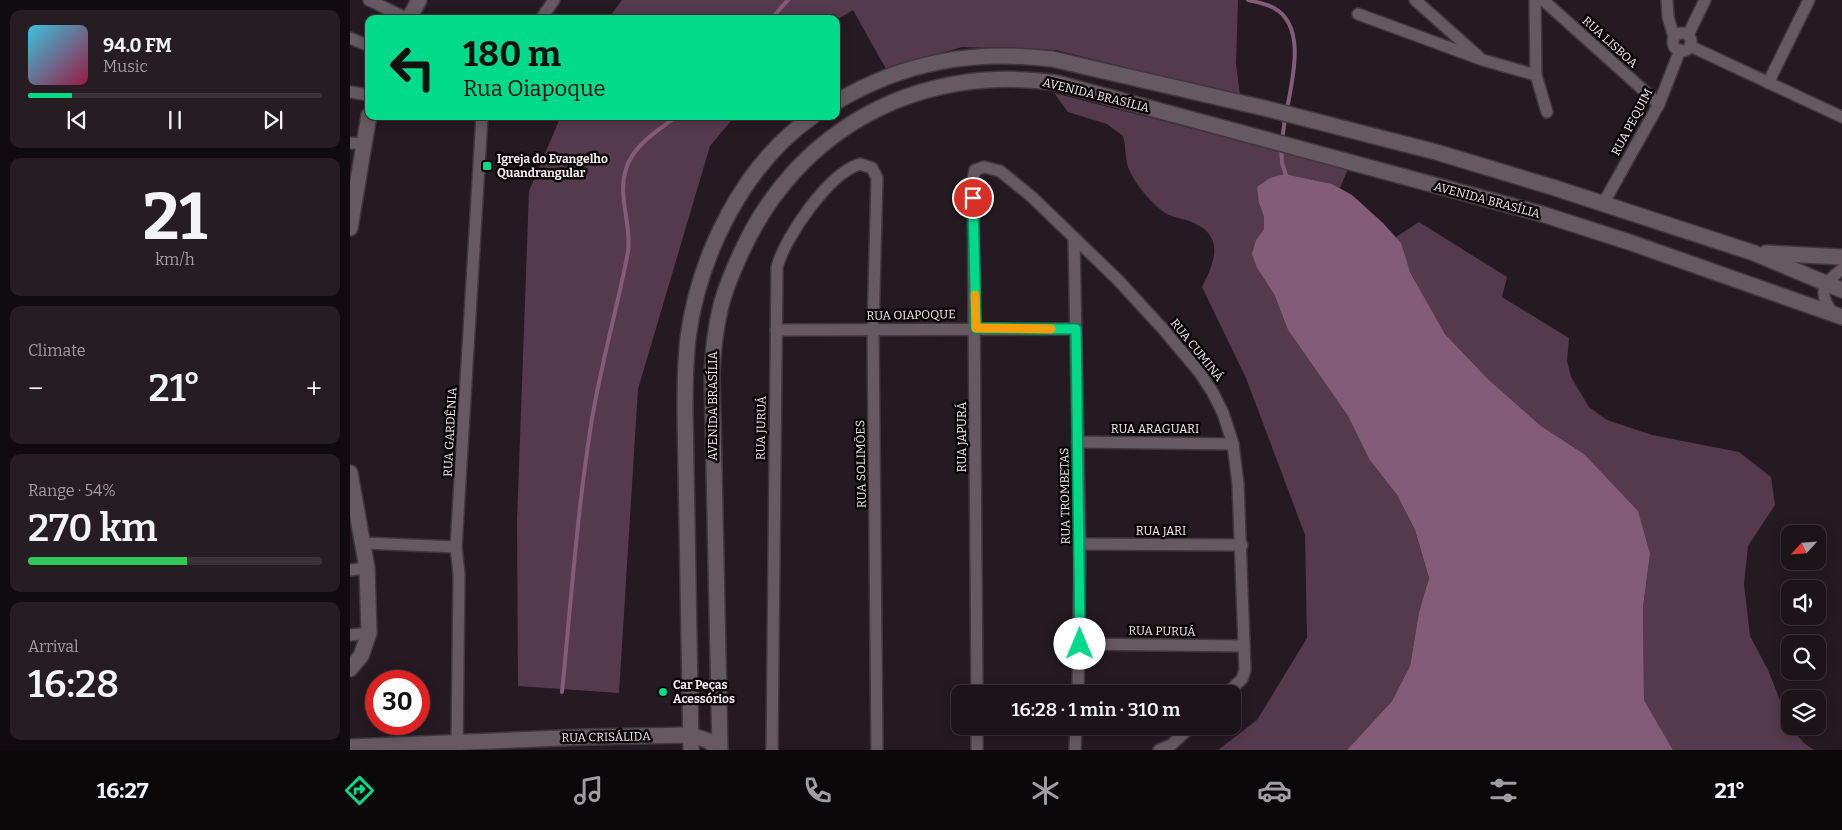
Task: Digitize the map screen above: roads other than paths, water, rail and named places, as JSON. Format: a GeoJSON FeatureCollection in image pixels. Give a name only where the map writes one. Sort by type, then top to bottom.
{"type":"FeatureCollection","features":[{"type":"Feature","properties":{"kind":"street"},"geometry":{"type":"LineString","coordinates":[[369,0],[400,15]]}},
{"type":"Feature","properties":{"kind":"street"},"geometry":{"type":"LineString","coordinates":[[410,15],[419,0]]}},
{"type":"Feature","properties":{"kind":"street"},"geometry":{"type":"LineString","coordinates":[[545,15],[554,0]]}},
{"type":"Feature","properties":{"kind":"street"},"geometry":{"type":"LineString","coordinates":[[1415,0],[1483,60]]}},
{"type":"Feature","properties":{"kind":"street"},"geometry":{"type":"LineString","coordinates":[[1535,0],[1536,75],[1547,112]]}},
{"type":"Feature","properties":{"kind":"street","name":"RUA LISBOA"},"geometry":{"type":"LineString","coordinates":[[1543,0],[1659,104]]}},
{"type":"Feature","properties":{"kind":"street"},"geometry":{"type":"LineString","coordinates":[[1667,0],[1668,17],[1674,37],[1680,33],[1686,44],[1842,117]]}},
{"type":"Feature","properties":{"kind":"street","name":"RUA PEQUIM"},"geometry":{"type":"LineString","coordinates":[[1603,204],[1659,104],[1705,0]]}},
{"type":"Feature","properties":{"kind":"street"},"geometry":{"type":"LineString","coordinates":[[1768,83],[1809,0]]}},
{"type":"Feature","properties":{"kind":"street"},"geometry":{"type":"LineString","coordinates":[[1358,14],[1483,60],[1536,75]]}},
{"type":"Feature","properties":{"kind":"street"},"geometry":{"type":"LineString","coordinates":[[350,38],[365,44]]}},
{"type":"Feature","properties":{"kind":"street","name":"AVENIDA BRASÍLIA"},"geometry":{"type":"LineString","coordinates":[[840,100],[880,79],[944,60],[984,55],[1021,55],[1082,65],[1264,108],[1436,152],[1754,253],[1842,290]]}},
{"type":"Feature","properties":{"kind":"street","name":"AVENIDA BRASÍLIA"},"geometry":{"type":"LineString","coordinates":[[720,750],[712,459],[712,374],[714,338],[723,300],[747,241],[766,206],[791,174],[819,146],[849,124],[877,110],[948,85],[988,79],[1034,80],[1057,83],[1542,214],[1837,314]]}},
{"type":"Feature","properties":{"kind":"street"},"geometry":{"type":"LineString","coordinates":[[350,92],[365,94]]}},
{"type":"Feature","properties":{"kind":"street"},"geometry":{"type":"LineString","coordinates":[[350,228],[356,143],[367,120]]}},
{"type":"Feature","properties":{"kind":"street","name":"RUA GARDÊNIA"},"geometry":{"type":"LineString","coordinates":[[457,746],[459,574],[456,546],[482,120]]}},
{"type":"Feature","properties":{"kind":"street"},"geometry":{"type":"LineString","coordinates":[[691,743],[685,369],[695,300],[705,267],[738,197],[760,166],[777,147],[796,128],[808,120]]}},
{"type":"Feature","properties":{"kind":"street","name":"RUA JURUÁ"},"geometry":{"type":"LineString","coordinates":[[772,750],[777,267],[786,242],[817,199],[848,168],[860,164],[867,165],[876,173],[876,178]]}},
{"type":"Feature","properties":{"kind":"street","name":"RUA CUMINÁ"},"geometry":{"type":"LineString","coordinates":[[973,179],[976,170],[984,167],[1008,176],[1118,280],[1200,372],[1223,413],[1233,444],[1242,545],[1244,673],[1242,679],[1236,685]]}},
{"type":"Feature","properties":{"kind":"street","name":"RUA SOLIMÕES"},"geometry":{"type":"LineString","coordinates":[[876,178],[873,330],[877,750]]}},
{"type":"Feature","properties":{"kind":"street","name":"RUA JAPURÁ"},"geometry":{"type":"LineString","coordinates":[[973,179],[976,328],[977,685]]}},
{"type":"Feature","properties":{"kind":"street","name":"RUA TROMBETAS"},"geometry":{"type":"LineString","coordinates":[[1074,238],[1080,544],[1078,685]]}},
{"type":"Feature","properties":{"kind":"street"},"geometry":{"type":"LineString","coordinates":[[1754,253],[1842,257]]}},
{"type":"Feature","properties":{"kind":"street"},"geometry":{"type":"LineString","coordinates":[[1837,314],[1823,296],[1827,283],[1842,269]]}},
{"type":"Feature","properties":{"kind":"street","name":"RUA OIAPOQUE"},"geometry":{"type":"LineString","coordinates":[[776,330],[1076,329]]}},
{"type":"Feature","properties":{"kind":"street","name":"RUA ARAGUARI"},"geometry":{"type":"LineString","coordinates":[[1077,442],[1233,444]]}},
{"type":"Feature","properties":{"kind":"street"},"geometry":{"type":"LineString","coordinates":[[350,473],[353,504],[364,543],[367,568],[369,633],[360,656],[350,669]]}},
{"type":"Feature","properties":{"kind":"street"},"geometry":{"type":"LineString","coordinates":[[364,543],[456,546]]}},
{"type":"Feature","properties":{"kind":"street","name":"RUA JARI"},"geometry":{"type":"LineString","coordinates":[[1080,544],[1242,545]]}},
{"type":"Feature","properties":{"kind":"street"},"geometry":{"type":"LineString","coordinates":[[350,570],[367,568]]}},
{"type":"Feature","properties":{"kind":"street"},"geometry":{"type":"LineString","coordinates":[[350,635],[369,633]]}},
{"type":"Feature","properties":{"kind":"street","name":"RUA PURUÁ"},"geometry":{"type":"LineString","coordinates":[[1080,644],[1244,646]]}},
{"type":"Feature","properties":{"kind":"street"},"geometry":{"type":"LineString","coordinates":[[977,735],[977,750]]}},
{"type":"Feature","properties":{"kind":"street"},"geometry":{"type":"LineString","coordinates":[[1075,750],[1076,735]]}},
{"type":"Feature","properties":{"kind":"street"},"geometry":{"type":"LineString","coordinates":[[1159,750],[1171,745],[1182,735]]}},
{"type":"Feature","properties":{"kind":"street","name":"RUA CRISÁLIDA"},"geometry":{"type":"LineString","coordinates":[[350,747],[457,746],[585,737],[691,743],[709,741],[720,750]]}},
{"type":"Feature","properties":{"kind":"waterway"},"geometry":{"type":"LineString","coordinates":[[775,15],[788,0]]}},
{"type":"Feature","properties":{"kind":"waterway"},"geometry":{"type":"LineString","coordinates":[[1248,0],[1274,8],[1284,16],[1291,27],[1295,55],[1287,109]]}},
{"type":"Feature","properties":{"kind":"waterway"},"geometry":{"type":"LineString","coordinates":[[1282,141],[1285,118]]}},
{"type":"Feature","properties":{"kind":"waterway"},"geometry":{"type":"LineString","coordinates":[[562,692],[586,458],[599,382],[628,252],[629,242],[623,190],[624,179],[629,160],[634,153],[647,139],[672,120]]}},
{"type":"Feature","properties":{"kind":"waterway"},"geometry":{"type":"LineString","coordinates":[[1281,148],[1282,163],[1287,178]]}},
{"type":"Feature","properties":{"kind":"place","name":"Igreja do Evangelho Quandrangular"},"geometry":{"type":"Point","coordinates":[487,166]}},
{"type":"Feature","properties":{"kind":"place","name":"Car Peças Acessórios"},"geometry":{"type":"Point","coordinates":[663,692]}}]}
